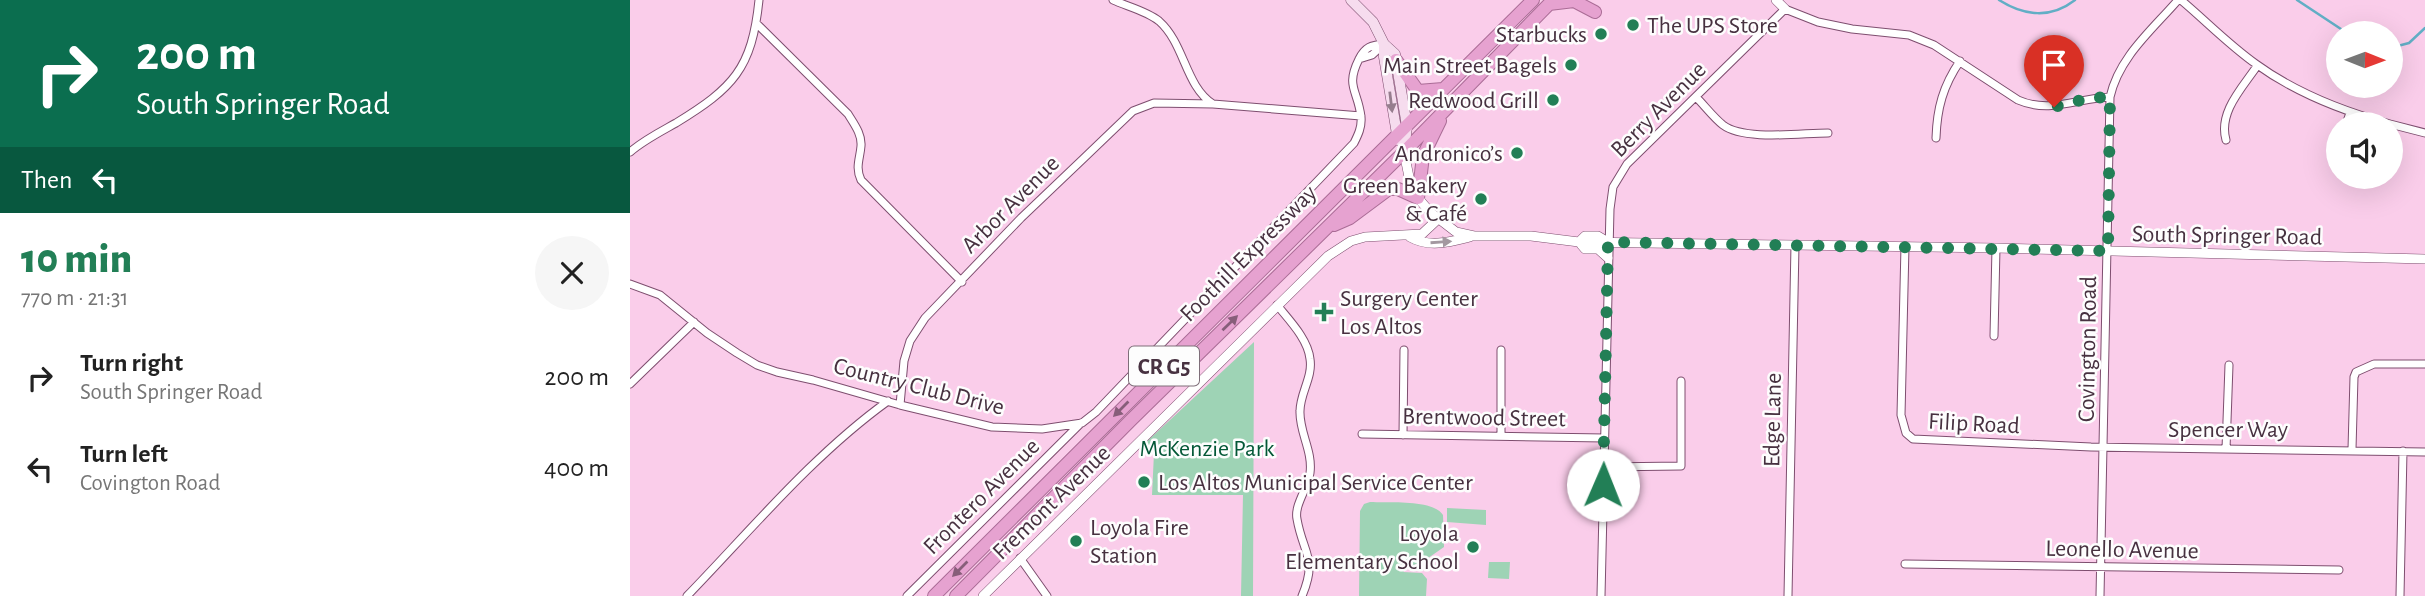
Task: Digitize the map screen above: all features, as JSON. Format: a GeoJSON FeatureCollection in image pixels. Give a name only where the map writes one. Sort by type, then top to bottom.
{"type":"FeatureCollection","features":[{"type":"Feature","properties":{"kind":"highway","name":"Foothill Expressway"},"geometry":{"type":"LineString","coordinates":[[934,596],[1533,0]]}},
{"type":"Feature","properties":{"kind":"highway"},"geometry":{"type":"LineString","coordinates":[[1551,2],[1574,1],[1595,12],[1590,0]]}},
{"type":"Feature","properties":{"kind":"highway","name":"Foothill Expressway"},"geometry":{"type":"LineString","coordinates":[[956,596],[1404,152],[1551,2]]}},
{"type":"Feature","properties":{"kind":"highway"},"geometry":{"type":"LineString","coordinates":[[1396,60],[1419,91],[1443,89]]}},
{"type":"Feature","properties":{"kind":"highway"},"geometry":{"type":"LineString","coordinates":[[1325,230],[1350,218],[1389,189],[1398,189],[1418,198],[1420,167],[1425,150],[1447,109]]}},
{"type":"Feature","properties":{"kind":"main road"},"geometry":{"type":"LineString","coordinates":[[1351,0],[1373,22],[1384,44],[1395,54],[1407,126],[1404,152]]}},
{"type":"Feature","properties":{"kind":"main road"},"geometry":{"type":"LineString","coordinates":[[1384,44],[1396,137],[1404,152]]}},
{"type":"Feature","properties":{"kind":"street"},"geometry":{"type":"LineString","coordinates":[[630,152],[716,98],[732,82],[746,60],[757,24],[760,0]]}},
{"type":"Feature","properties":{"kind":"street"},"geometry":{"type":"LineString","coordinates":[[1113,0],[1158,20],[1178,46],[1200,96],[1213,104]]}},
{"type":"Feature","properties":{"kind":"street"},"geometry":{"type":"LineString","coordinates":[[1776,0],[1785,9],[1818,22],[1852,29],[1909,35],[1934,44],[2018,100],[2032,106],[2054,107],[2089,98],[2110,97]]}},
{"type":"Feature","properties":{"kind":"street"},"geometry":{"type":"LineString","coordinates":[[2180,0],[2229,44],[2258,65],[2303,92],[2348,112]]}},
{"type":"Feature","properties":{"kind":"street","name":"Covington Road"},"geometry":{"type":"LineString","coordinates":[[2100,596],[2110,97],[2114,80],[2124,60],[2180,0]]}},
{"type":"Feature","properties":{"kind":"street","name":"Berry Avenue"},"geometry":{"type":"LineString","coordinates":[[1601,596],[1608,242],[1613,187],[1627,164],[1785,9]]}},
{"type":"Feature","properties":{"kind":"street"},"geometry":{"type":"LineString","coordinates":[[757,24],[848,114],[859,132],[861,145],[857,172],[861,180],[962,282]]}},
{"type":"Feature","properties":{"kind":"street"},"geometry":{"type":"LineString","coordinates":[[1082,423],[1096,412],[1354,143],[1360,129],[1361,117],[1352,78],[1354,66],[1359,59],[1372,55],[1384,44]]}},
{"type":"Feature","properties":{"kind":"street"},"geometry":{"type":"LineString","coordinates":[[1936,138],[1941,94],[1960,61]]}},
{"type":"Feature","properties":{"kind":"street"},"geometry":{"type":"LineString","coordinates":[[2226,140],[2224,131],[2228,109],[2258,65]]}},
{"type":"Feature","properties":{"kind":"street"},"geometry":{"type":"LineString","coordinates":[[1696,97],[1724,126],[1736,131],[1753,134],[1828,133]]}},
{"type":"Feature","properties":{"kind":"street","name":"Arbor Avenue"},"geometry":{"type":"LineString","coordinates":[[900,405],[904,361],[910,341],[925,318],[1021,218],[1133,111],[1154,103],[1213,104],[1361,117]]}},
{"type":"Feature","properties":{"kind":"street"},"geometry":{"type":"LineString","coordinates":[[2403,127],[2425,133]]}},
{"type":"Feature","properties":{"kind":"street","name":"South Springer Road"},"geometry":{"type":"LineString","coordinates":[[1404,152],[1410,182],[1418,198],[1438,219],[1456,232],[1474,236],[1531,236],[1579,242],[1905,246],[2425,259]]}},
{"type":"Feature","properties":{"kind":"street","name":"Fremont Avenue"},"geometry":{"type":"LineString","coordinates":[[983,596],[1328,257],[1351,242],[1365,237],[1422,234],[1438,219]]}},
{"type":"Feature","properties":{"kind":"street"},"geometry":{"type":"LineString","coordinates":[[1408,236],[1419,243],[1444,243],[1474,236]]}},
{"type":"Feature","properties":{"kind":"street"},"geometry":{"type":"LineString","coordinates":[[1579,242],[1585,249],[1598,249],[1608,258]]}},
{"type":"Feature","properties":{"kind":"street","name":"Edge Lane"},"geometry":{"type":"LineString","coordinates":[[1788,596],[1795,245]]}},
{"type":"Feature","properties":{"kind":"street","name":"Filip Road"},"geometry":{"type":"LineString","coordinates":[[1905,246],[1900,415],[1906,433],[1919,441],[2103,447]]}},
{"type":"Feature","properties":{"kind":"street"},"geometry":{"type":"LineString","coordinates":[[1994,336],[1996,248]]}},
{"type":"Feature","properties":{"kind":"street","name":"Country Club Drive"},"geometry":{"type":"LineString","coordinates":[[630,284],[660,295],[757,365],[777,372],[981,425],[1042,429],[1082,423]]}},
{"type":"Feature","properties":{"kind":"street"},"geometry":{"type":"LineString","coordinates":[[1277,305],[1307,346],[1311,368],[1300,408],[1300,418],[1309,449],[1310,468],[1309,480],[1296,512],[1310,564],[1308,583],[1302,596]]}},
{"type":"Feature","properties":{"kind":"street"},"geometry":{"type":"LineString","coordinates":[[630,384],[694,322]]}},
{"type":"Feature","properties":{"kind":"street"},"geometry":{"type":"LineString","coordinates":[[1501,349],[1501,436]]}},
{"type":"Feature","properties":{"kind":"street"},"geometry":{"type":"LineString","coordinates":[[1404,350],[1404,435]]}},
{"type":"Feature","properties":{"kind":"street"},"geometry":{"type":"LineString","coordinates":[[2352,449],[2356,372],[2362,368],[2389,363],[2425,363]]}},
{"type":"Feature","properties":{"kind":"street"},"geometry":{"type":"LineString","coordinates":[[2225,449],[2229,365]]}},
{"type":"Feature","properties":{"kind":"street"},"geometry":{"type":"LineString","coordinates":[[1604,467],[1681,466],[1681,381]]}},
{"type":"Feature","properties":{"kind":"street"},"geometry":{"type":"LineString","coordinates":[[687,596],[813,466],[862,420],[888,401]]}},
{"type":"Feature","properties":{"kind":"street","name":"Frontero Avenue"},"geometry":{"type":"LineString","coordinates":[[907,596],[1082,423]]}},
{"type":"Feature","properties":{"kind":"street","name":"Brentwood Street"},"geometry":{"type":"LineString","coordinates":[[1362,434],[1604,438]]}},
{"type":"Feature","properties":{"kind":"street","name":"Spencer Way"},"geometry":{"type":"LineString","coordinates":[[2103,447],[2425,452]]}},
{"type":"Feature","properties":{"kind":"street"},"geometry":{"type":"LineString","coordinates":[[2400,596],[2403,452]]}},
{"type":"Feature","properties":{"kind":"street"},"geometry":{"type":"LineString","coordinates":[[1020,558],[1047,596]]}},
{"type":"Feature","properties":{"kind":"street","name":"Leonello Avenue"},"geometry":{"type":"LineString","coordinates":[[1905,564],[2339,570]]}},
{"type":"Feature","properties":{"kind":"green space","name":"McKenzie Park"},"geometry":{"type":"Polygon","coordinates":[[[1254,342],[1253,596],[1241,596],[1243,495],[1152,495],[1154,453],[1143,445],[1254,342]]]}},
{"type":"Feature","properties":{"kind":"green space"},"geometry":{"type":"Polygon","coordinates":[[[1364,504],[1421,504],[1438,510],[1443,515],[1444,547],[1403,572],[1422,573],[1427,579],[1426,596],[1359,596],[1360,511],[1364,504]]]}},
{"type":"Feature","properties":{"kind":"green space"},"geometry":{"type":"Polygon","coordinates":[[[1447,508],[1486,510],[1486,525],[1447,522],[1447,508]]]}},
{"type":"Feature","properties":{"kind":"green space"},"geometry":{"type":"Polygon","coordinates":[[[1489,562],[1510,562],[1509,579],[1488,578],[1489,562]]]}},
{"type":"Feature","properties":{"kind":"waterway"},"geometry":{"type":"LineString","coordinates":[[1999,0],[2018,9],[2037,13],[2057,10],[2075,0]]}},
{"type":"Feature","properties":{"kind":"waterway"},"geometry":{"type":"LineString","coordinates":[[2297,0],[2329,21]]}},
{"type":"Feature","properties":{"kind":"waterway"},"geometry":{"type":"LineString","coordinates":[[2403,45],[2409,43],[2425,28]]}},
{"type":"Feature","properties":{"kind":"place","name":"The UPS Store"},"geometry":{"type":"Point","coordinates":[1633,25]}},
{"type":"Feature","properties":{"kind":"place","name":"Starbucks"},"geometry":{"type":"Point","coordinates":[1601,34]}},
{"type":"Feature","properties":{"kind":"place","name":"Main Street Bagels"},"geometry":{"type":"Point","coordinates":[1571,65]}},
{"type":"Feature","properties":{"kind":"place","name":"Redwood Grill"},"geometry":{"type":"Point","coordinates":[1553,100]}},
{"type":"Feature","properties":{"kind":"place","name":"Andronico’s"},"geometry":{"type":"Point","coordinates":[1517,153]}},
{"type":"Feature","properties":{"kind":"place","name":"Green Bakery & Café"},"geometry":{"type":"Point","coordinates":[1481,199]}},
{"type":"Feature","properties":{"kind":"place","name":"Surgery Center Los Altos"},"geometry":{"type":"Point","coordinates":[1324,312]}},
{"type":"Feature","properties":{"kind":"place","name":"Los Altos Municipal Service Center"},"geometry":{"type":"Point","coordinates":[1144,482]}},
{"type":"Feature","properties":{"kind":"place","name":"Loyola Fire Station"},"geometry":{"type":"Point","coordinates":[1076,541]}},
{"type":"Feature","properties":{"kind":"place","name":"Loyola Elementary School"},"geometry":{"type":"Point","coordinates":[1473,547]}},
{"type":"Feature","properties":{"kind":"route"},"geometry":{"type":"LineString","coordinates":[[1603,485],[1608,242],[2108,251],[2110,97],[2089,98],[2054,107]]}}]}
